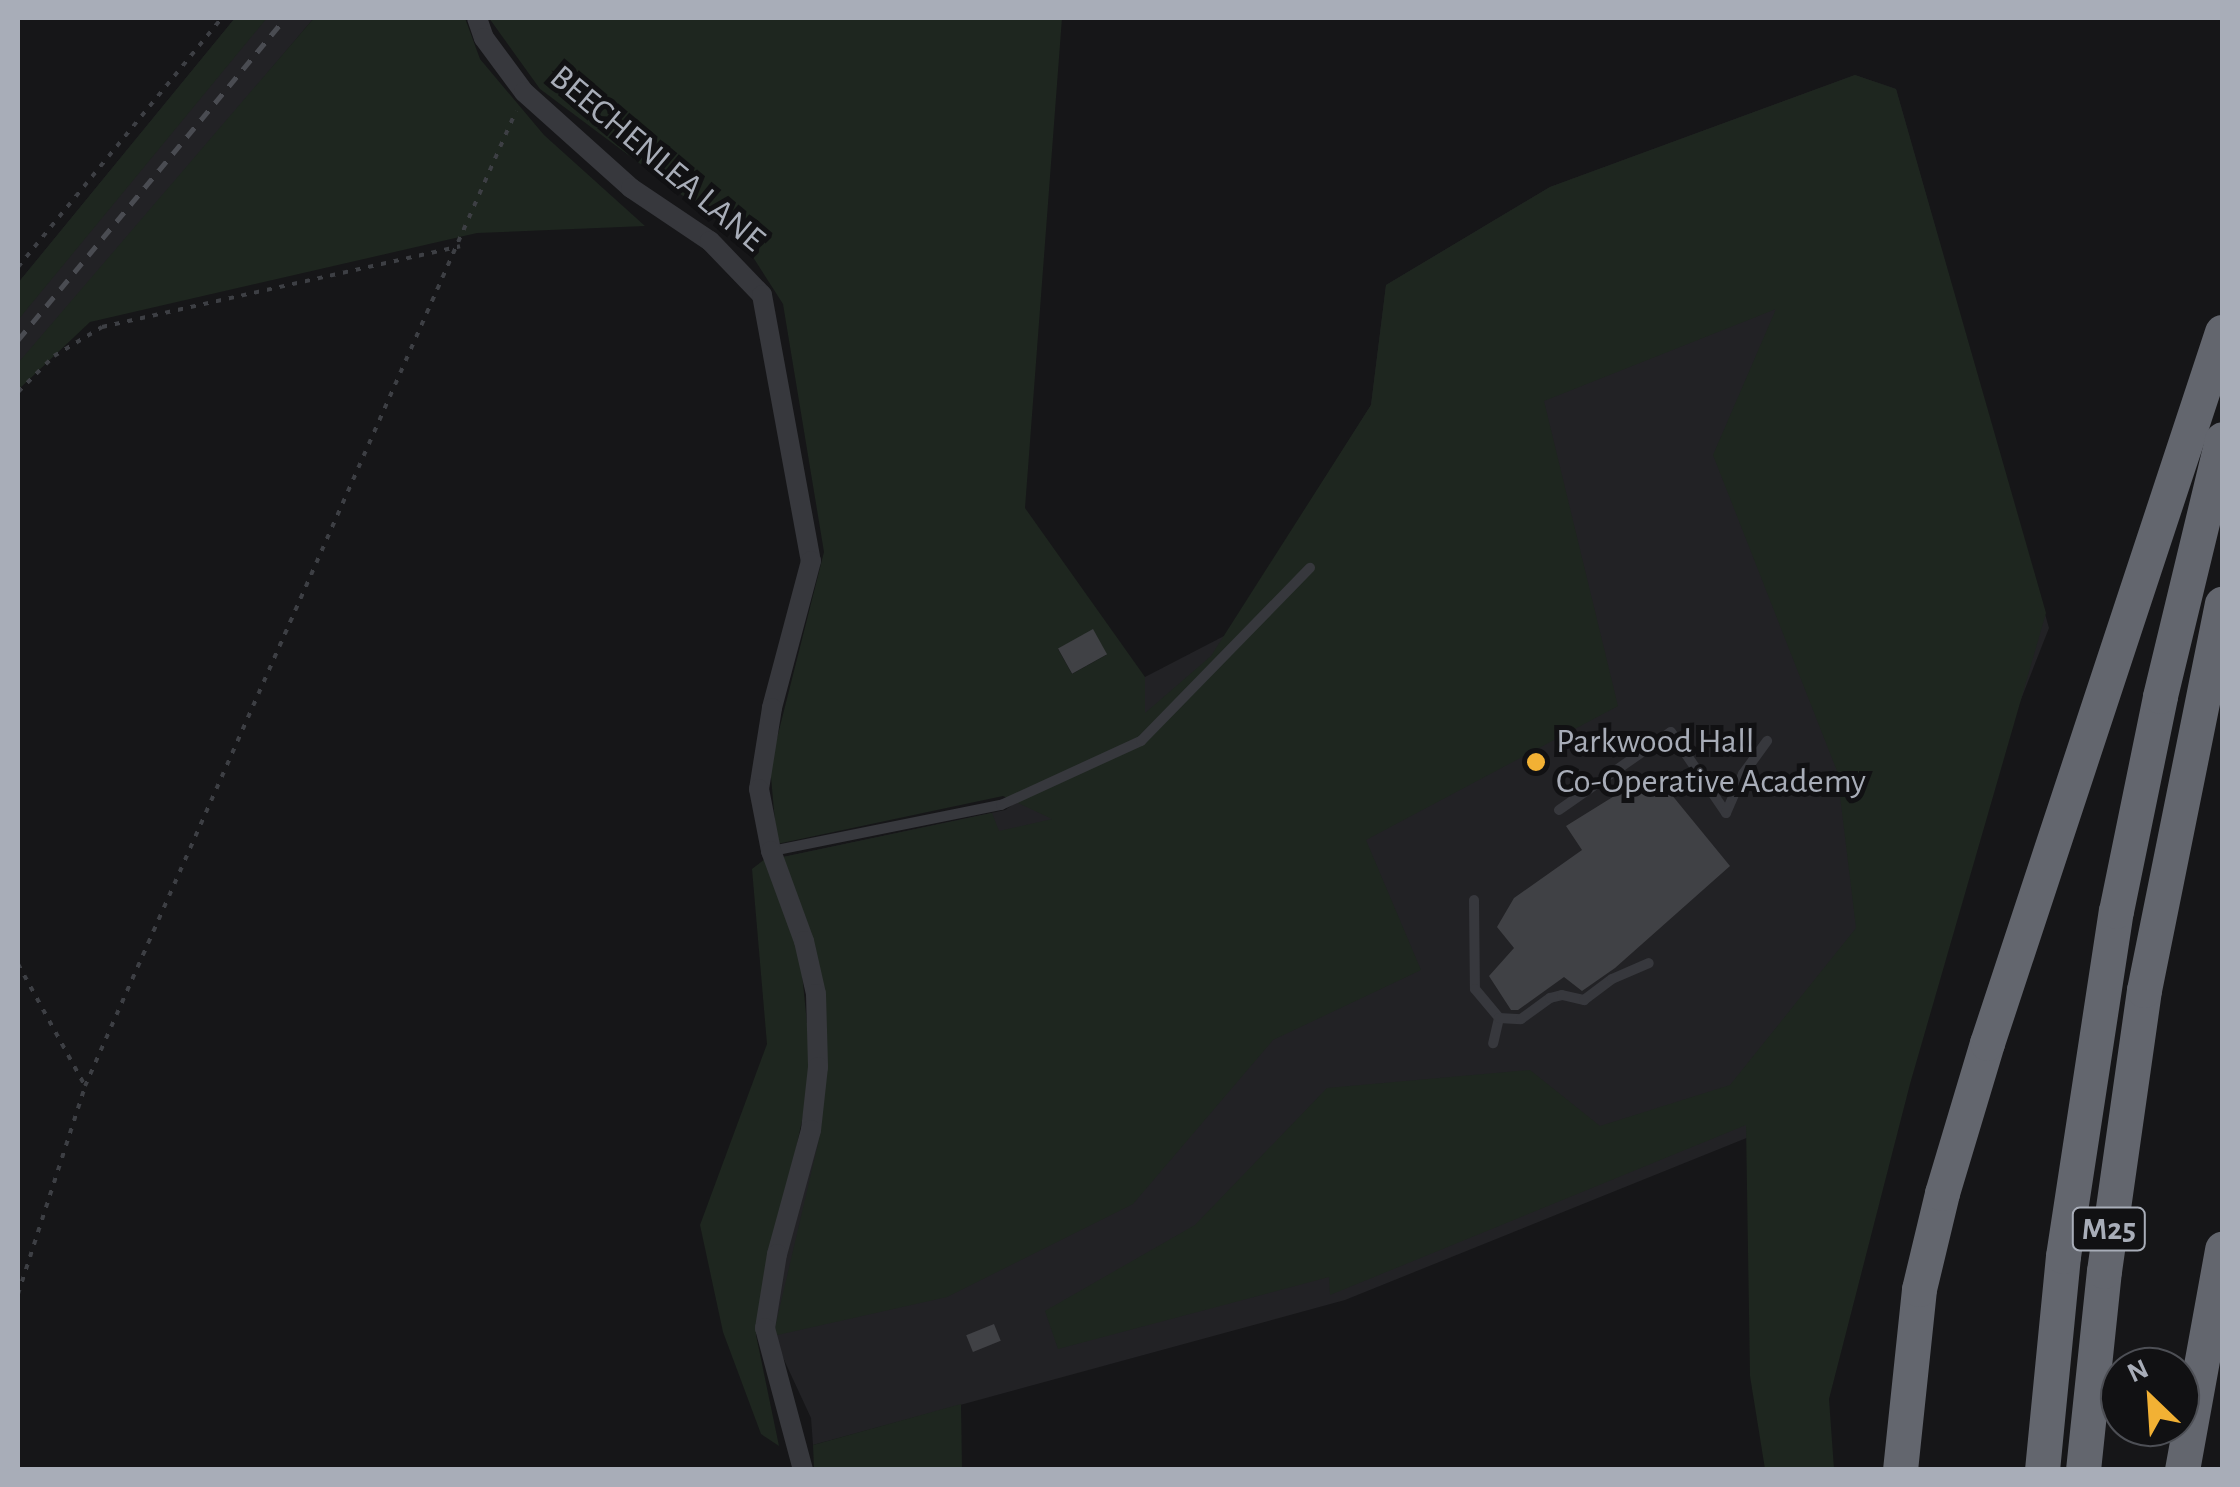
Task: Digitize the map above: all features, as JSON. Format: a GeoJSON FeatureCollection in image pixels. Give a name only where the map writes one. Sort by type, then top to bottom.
{"type":"FeatureCollection","features":[{"type":"Feature","properties":{"kind":"highway"},"geometry":{"type":"LineString","coordinates":[[1900,1470],[1920,1290],[1947,1178],[1987,1043],[2222,332]]}},
{"type":"Feature","properties":{"kind":"highway","name":"M25"},"geometry":{"type":"LineString","coordinates":[[2042,1470],[2064,1256],[2116,911],[2160,696],[2222,438]]}},
{"type":"Feature","properties":{"kind":"highway","name":"M25"},"geometry":{"type":"LineString","coordinates":[[2083,1470],[2104,1271],[2144,990],[2222,604]]}},
{"type":"Feature","properties":{"kind":"highway"},"geometry":{"type":"LineString","coordinates":[[2182,1470],[2222,1249]]}},
{"type":"Feature","properties":{"kind":"street","name":"BEECHENLEA LANE"},"geometry":{"type":"LineString","coordinates":[[477,18],[484,38],[524,92],[631,188],[710,240],[762,295],[811,561],[772,708],[759,790],[771,851],[804,941],[816,994],[818,1067],[812,1130],[777,1254],[765,1328],[803,1470]]}},
{"type":"Feature","properties":{"kind":"lane"},"geometry":{"type":"LineString","coordinates":[[771,851],[1001,805],[1141,741],[1310,568]]}},
{"type":"Feature","properties":{"kind":"lane"},"geometry":{"type":"LineString","coordinates":[[1559,810],[1671,732],[1726,813],[1742,774],[1767,741]]}},
{"type":"Feature","properties":{"kind":"lane"},"geometry":{"type":"LineString","coordinates":[[1474,900],[1475,988],[1499,1018],[1521,1019],[1550,998],[1584,1000],[1612,978],[1649,963]]}},
{"type":"Feature","properties":{"kind":"lane"},"geometry":{"type":"LineString","coordinates":[[1493,1043],[1499,1018]]}},
{"type":"Feature","properties":{"kind":"path"},"geometry":{"type":"LineString","coordinates":[[18,268],[222,18]]}},
{"type":"Feature","properties":{"kind":"path"},"geometry":{"type":"LineString","coordinates":[[18,1294],[86,1086],[460,246],[524,92]]}},
{"type":"Feature","properties":{"kind":"path"},"geometry":{"type":"LineString","coordinates":[[18,392],[54,356],[102,327],[460,246]]}},
{"type":"Feature","properties":{"kind":"path"},"geometry":{"type":"LineString","coordinates":[[18,964],[86,1086]]}},
{"type":"Feature","properties":{"kind":"shaded area"},"geometry":{"type":"Polygon","coordinates":[[[235,18],[314,18],[18,370],[18,283],[235,18]]]}},
{"type":"Feature","properties":{"kind":"shaded area"},"geometry":{"type":"Polygon","coordinates":[[[235,18],[267,18],[18,320],[18,283],[235,18]]]}},
{"type":"Feature","properties":{"kind":"shaded area"},"geometry":{"type":"Polygon","coordinates":[[[314,18],[465,18],[480,59],[544,135],[645,226],[477,233],[90,322],[18,390],[18,363],[314,18]]]}},
{"type":"Feature","properties":{"kind":"shaded area","name":"Parkwood Hall Co-Operative Academy"},"geometry":{"type":"Polygon","coordinates":[[[489,18],[1062,18],[1025,508],[1145,677],[1145,713],[1211,656],[1371,405],[1386,285],[1550,187],[1855,75],[1896,89],[2046,613],[1910,1084],[1829,1399],[1834,1469],[1765,1469],[1750,1376],[1746,1125],[1330,1295],[1329,1277],[1058,1349],[1045,1311],[1195,1225],[1327,1088],[1530,1070],[1600,1126],[1730,1085],[1856,928],[1837,771],[1713,455],[1776,309],[1544,401],[1618,706],[1366,840],[1421,970],[1273,1040],[1133,1204],[947,1297],[773,1336],[821,1131],[822,990],[783,857],[992,813],[999,831],[1052,819],[1003,796],[777,844],[770,766],[824,552],[783,304],[742,240],[540,89],[489,18]],[[1093,630],[1058,649],[1072,674],[1106,655],[1093,630]]]}},
{"type":"Feature","properties":{"kind":"shaded area","name":"Parkwood Hall Co-Operative Academy"},"geometry":{"type":"Polygon","coordinates":[[[1855,75],[1896,89],[2049,628],[1868,1089],[1345,1300],[813,1445],[811,1418],[773,1336],[773,1308],[824,1069],[783,857],[1005,810],[1144,714],[1145,677],[1226,635],[1371,405],[1386,285],[1550,187],[1855,75]]]}},
{"type":"Feature","properties":{"kind":"shaded area"},"geometry":{"type":"Polygon","coordinates":[[[765,859],[800,953],[812,1074],[756,1335],[779,1446],[761,1434],[723,1332],[700,1225],[767,1044],[752,869],[765,859]]]}},
{"type":"Feature","properties":{"kind":"shaded area"},"geometry":{"type":"Polygon","coordinates":[[[961,1404],[962,1469],[814,1469],[813,1445],[961,1404]]]}},
{"type":"Feature","properties":{"kind":"building"},"geometry":{"type":"Polygon","coordinates":[[[1093,629],[1107,654],[1072,674],[1058,648],[1093,629]]]}},
{"type":"Feature","properties":{"kind":"building"},"geometry":{"type":"Polygon","coordinates":[[[1653,772],[1730,866],[1615,968],[1582,991],[1564,977],[1518,1010],[1511,1010],[1489,976],[1514,948],[1497,927],[1514,898],[1582,850],[1566,826],[1653,772]]]}},
{"type":"Feature","properties":{"kind":"building"},"geometry":{"type":"Polygon","coordinates":[[[994,1324],[1001,1341],[973,1352],[966,1335],[994,1324]]]}},
{"type":"Feature","properties":{"kind":"railway"},"geometry":{"type":"LineString","coordinates":[[18,340],[285,18]]}},
{"type":"Feature","properties":{"kind":"place","name":"Parkwood Hall Co-Operative Academy"},"geometry":{"type":"Point","coordinates":[1536,762]}}]}
